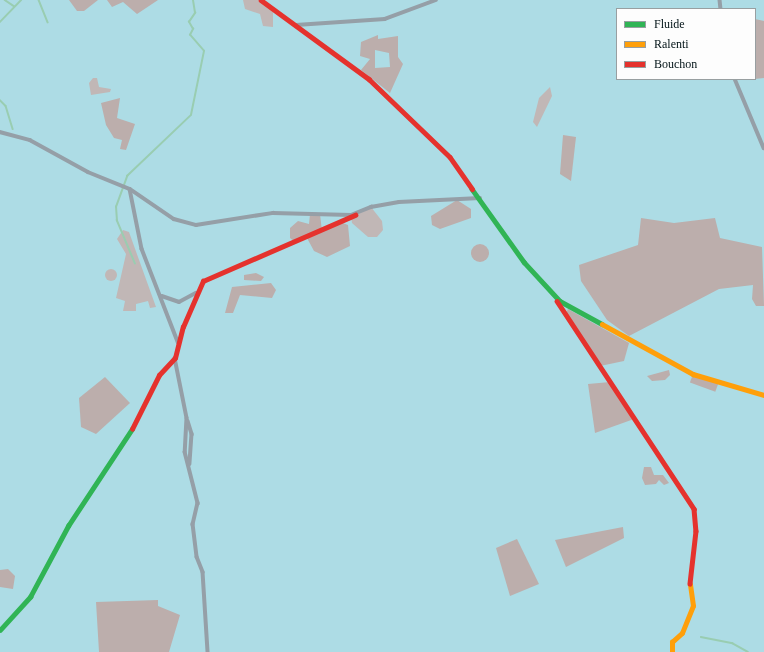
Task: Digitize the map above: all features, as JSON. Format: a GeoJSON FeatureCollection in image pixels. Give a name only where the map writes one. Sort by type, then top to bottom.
{"type":"FeatureCollection","features":[{"type":"Feature","properties":{"kind":"street"},"geometry":{"type":"LineString","coordinates":[[261,0],[369,79],[450,157],[524,262],[556,298],[694,509],[696,531],[690,582],[693,606],[682,633],[672,642],[672,652]]}},
{"type":"Feature","properties":{"kind":"street"},"geometry":{"type":"LineString","coordinates":[[295,25],[385,19],[436,0]]}},
{"type":"Feature","properties":{"kind":"street"},"geometry":{"type":"LineString","coordinates":[[735,80],[764,148]]}},
{"type":"Feature","properties":{"kind":"street"},"geometry":{"type":"LineString","coordinates":[[0,132],[30,140],[88,172],[130,189],[174,219],[196,225],[274,213],[355,215]]}},
{"type":"Feature","properties":{"kind":"street"},"geometry":{"type":"LineString","coordinates":[[130,189],[142,249],[179,343]]}},
{"type":"Feature","properties":{"kind":"street"},"geometry":{"type":"LineString","coordinates":[[190,467],[192,434],[187,418],[175,358],[196,293],[208,276],[371,207],[399,202],[480,198]]}},
{"type":"Feature","properties":{"kind":"street"},"geometry":{"type":"LineString","coordinates":[[160,294],[173,303],[196,293]]}},
{"type":"Feature","properties":{"kind":"street"},"geometry":{"type":"LineString","coordinates":[[556,298],[686,371],[764,395]]}},
{"type":"Feature","properties":{"kind":"street"},"geometry":{"type":"LineString","coordinates":[[0,630],[30,597],[68,526],[101,481],[138,419],[159,375],[175,358]]}},
{"type":"Feature","properties":{"kind":"street"},"geometry":{"type":"LineString","coordinates":[[187,418],[185,452],[198,503],[193,524],[197,557],[203,572],[208,652]]}},
{"type":"Feature","properties":{"kind":"shaded area"},"geometry":{"type":"Polygon","coordinates":[[[69,0],[98,0],[84,11],[77,11],[69,0]]]}},
{"type":"Feature","properties":{"kind":"shaded area"},"geometry":{"type":"Polygon","coordinates":[[[107,0],[158,0],[137,14],[123,2],[112,7],[107,0]]]}},
{"type":"Feature","properties":{"kind":"shaded area"},"geometry":{"type":"Polygon","coordinates":[[[243,0],[261,0],[273,9],[273,27],[263,26],[260,14],[245,9],[243,0]]]}},
{"type":"Feature","properties":{"kind":"shaded area"},"geometry":{"type":"Polygon","coordinates":[[[756,19],[764,21],[764,78],[756,79],[756,19]]]}},
{"type":"Feature","properties":{"kind":"shaded area"},"geometry":{"type":"Polygon","coordinates":[[[378,35],[378,39],[398,36],[398,57],[403,64],[390,93],[361,70],[370,59],[360,56],[361,42],[378,35]],[[375,50],[375,68],[390,67],[389,53],[375,50]]]}},
{"type":"Feature","properties":{"kind":"shaded area"},"geometry":{"type":"Polygon","coordinates":[[[93,78],[97,78],[99,87],[111,89],[110,92],[91,95],[89,83],[93,78]]]}},
{"type":"Feature","properties":{"kind":"shaded area"},"geometry":{"type":"Polygon","coordinates":[[[550,87],[552,96],[537,127],[533,122],[539,98],[550,87]]]}},
{"type":"Feature","properties":{"kind":"shaded area"},"geometry":{"type":"Polygon","coordinates":[[[120,98],[117,118],[135,124],[126,150],[120,149],[122,140],[114,138],[106,125],[101,103],[120,98]]]}},
{"type":"Feature","properties":{"kind":"shaded area"},"geometry":{"type":"Polygon","coordinates":[[[563,135],[576,137],[571,181],[560,174],[563,135]]]}},
{"type":"Feature","properties":{"kind":"shaded area"},"geometry":{"type":"Polygon","coordinates":[[[457,200],[471,209],[471,218],[440,229],[432,225],[431,216],[457,200]]]}},
{"type":"Feature","properties":{"kind":"shaded area"},"geometry":{"type":"Polygon","coordinates":[[[371,207],[382,221],[383,230],[377,237],[368,237],[352,223],[351,217],[371,207]]]}},
{"type":"Feature","properties":{"kind":"shaded area"},"geometry":{"type":"Polygon","coordinates":[[[310,214],[320,214],[322,231],[340,222],[348,225],[350,246],[327,257],[314,251],[307,238],[295,242],[290,238],[290,228],[298,221],[309,224],[310,214]]]}},
{"type":"Feature","properties":{"kind":"shaded area"},"geometry":{"type":"Polygon","coordinates":[[[641,218],[674,223],[715,218],[720,238],[762,247],[764,306],[756,306],[752,299],[753,285],[719,289],[629,336],[607,320],[581,281],[579,265],[638,245],[641,218]]]}},
{"type":"Feature","properties":{"kind":"shaded area"},"geometry":{"type":"Polygon","coordinates":[[[123,230],[129,232],[156,307],[150,308],[148,301],[136,304],[136,311],[123,311],[125,301],[116,298],[126,254],[117,239],[123,230]]]}},
{"type":"Feature","properties":{"kind":"shaded area"},"geometry":{"type":"Polygon","coordinates":[[[480,244],[486,247],[489,253],[486,259],[480,262],[474,259],[471,253],[474,247],[480,244]]]}},
{"type":"Feature","properties":{"kind":"shaded area"},"geometry":{"type":"Polygon","coordinates":[[[109,269],[113,269],[117,275],[113,281],[109,281],[105,277],[105,273],[109,269]]]}},
{"type":"Feature","properties":{"kind":"shaded area"},"geometry":{"type":"Polygon","coordinates":[[[256,273],[264,277],[261,281],[244,280],[244,275],[256,273]]]}},
{"type":"Feature","properties":{"kind":"shaded area"},"geometry":{"type":"Polygon","coordinates":[[[271,283],[276,290],[272,298],[240,295],[233,313],[225,313],[232,287],[271,283]]]}},
{"type":"Feature","properties":{"kind":"shaded area"},"geometry":{"type":"Polygon","coordinates":[[[568,309],[629,343],[624,361],[600,366],[566,313],[568,309]]]}},
{"type":"Feature","properties":{"kind":"shaded area"},"geometry":{"type":"Polygon","coordinates":[[[669,370],[670,375],[665,380],[652,381],[647,376],[669,370]]]}},
{"type":"Feature","properties":{"kind":"shaded area"},"geometry":{"type":"Polygon","coordinates":[[[693,374],[718,383],[715,392],[690,382],[693,374]]]}},
{"type":"Feature","properties":{"kind":"shaded area"},"geometry":{"type":"Polygon","coordinates":[[[105,377],[130,403],[96,434],[81,427],[79,398],[105,377]]]}},
{"type":"Feature","properties":{"kind":"shaded area"},"geometry":{"type":"Polygon","coordinates":[[[610,382],[634,419],[595,433],[588,384],[610,382]]]}},
{"type":"Feature","properties":{"kind":"shaded area"},"geometry":{"type":"Polygon","coordinates":[[[644,467],[651,467],[654,475],[663,475],[669,483],[664,485],[659,480],[656,484],[645,485],[642,478],[644,467]]]}},
{"type":"Feature","properties":{"kind":"shaded area"},"geometry":{"type":"Polygon","coordinates":[[[623,527],[624,538],[566,567],[555,540],[623,527]]]}},
{"type":"Feature","properties":{"kind":"shaded area"},"geometry":{"type":"Polygon","coordinates":[[[517,539],[539,584],[510,596],[496,548],[517,539]]]}},
{"type":"Feature","properties":{"kind":"shaded area"},"geometry":{"type":"Polygon","coordinates":[[[8,569],[15,576],[13,589],[0,587],[0,570],[8,569]]]}},
{"type":"Feature","properties":{"kind":"shaded area"},"geometry":{"type":"Polygon","coordinates":[[[158,600],[158,606],[180,615],[169,652],[99,652],[96,602],[158,600]]]}},
{"type":"Feature","properties":{"kind":"waterway"},"geometry":{"type":"LineString","coordinates":[[5,0],[14,6]]}},
{"type":"Feature","properties":{"kind":"waterway"},"geometry":{"type":"LineString","coordinates":[[0,22],[21,0]]}},
{"type":"Feature","properties":{"kind":"waterway"},"geometry":{"type":"LineString","coordinates":[[39,0],[48,22]]}},
{"type":"Feature","properties":{"kind":"waterway"},"geometry":{"type":"LineString","coordinates":[[135,264],[117,221],[116,207],[127,176],[191,115],[204,51],[190,35],[193,29],[189,22],[195,13],[193,0]]}},
{"type":"Feature","properties":{"kind":"waterway"},"geometry":{"type":"LineString","coordinates":[[0,100],[6,106],[13,129]]}},
{"type":"Feature","properties":{"kind":"waterway"},"geometry":{"type":"LineString","coordinates":[[701,637],[732,643],[748,652]]}},
{"type":"Feature","properties":{"kind":"traffic: fast"},"geometry":{"type":"LineString","coordinates":[[472,189],[524,262],[560,301],[602,324]]}},
{"type":"Feature","properties":{"kind":"traffic: fast"},"geometry":{"type":"LineString","coordinates":[[0,630],[30,597],[68,526],[132,429]]}},
{"type":"Feature","properties":{"kind":"traffic: slow"},"geometry":{"type":"LineString","coordinates":[[602,324],[693,374],[764,395]]}},
{"type":"Feature","properties":{"kind":"traffic: slow"},"geometry":{"type":"LineString","coordinates":[[672,652],[672,642],[682,633],[693,606],[690,584]]}},
{"type":"Feature","properties":{"kind":"traffic: jam"},"geometry":{"type":"LineString","coordinates":[[261,0],[369,79],[450,157],[472,189]]}},
{"type":"Feature","properties":{"kind":"traffic: jam"},"geometry":{"type":"LineString","coordinates":[[132,429],[159,375],[175,358],[183,327],[203,281],[355,215]]}},
{"type":"Feature","properties":{"kind":"traffic: jam"},"geometry":{"type":"LineString","coordinates":[[557,301],[694,509],[696,531],[690,584]]}}]}
